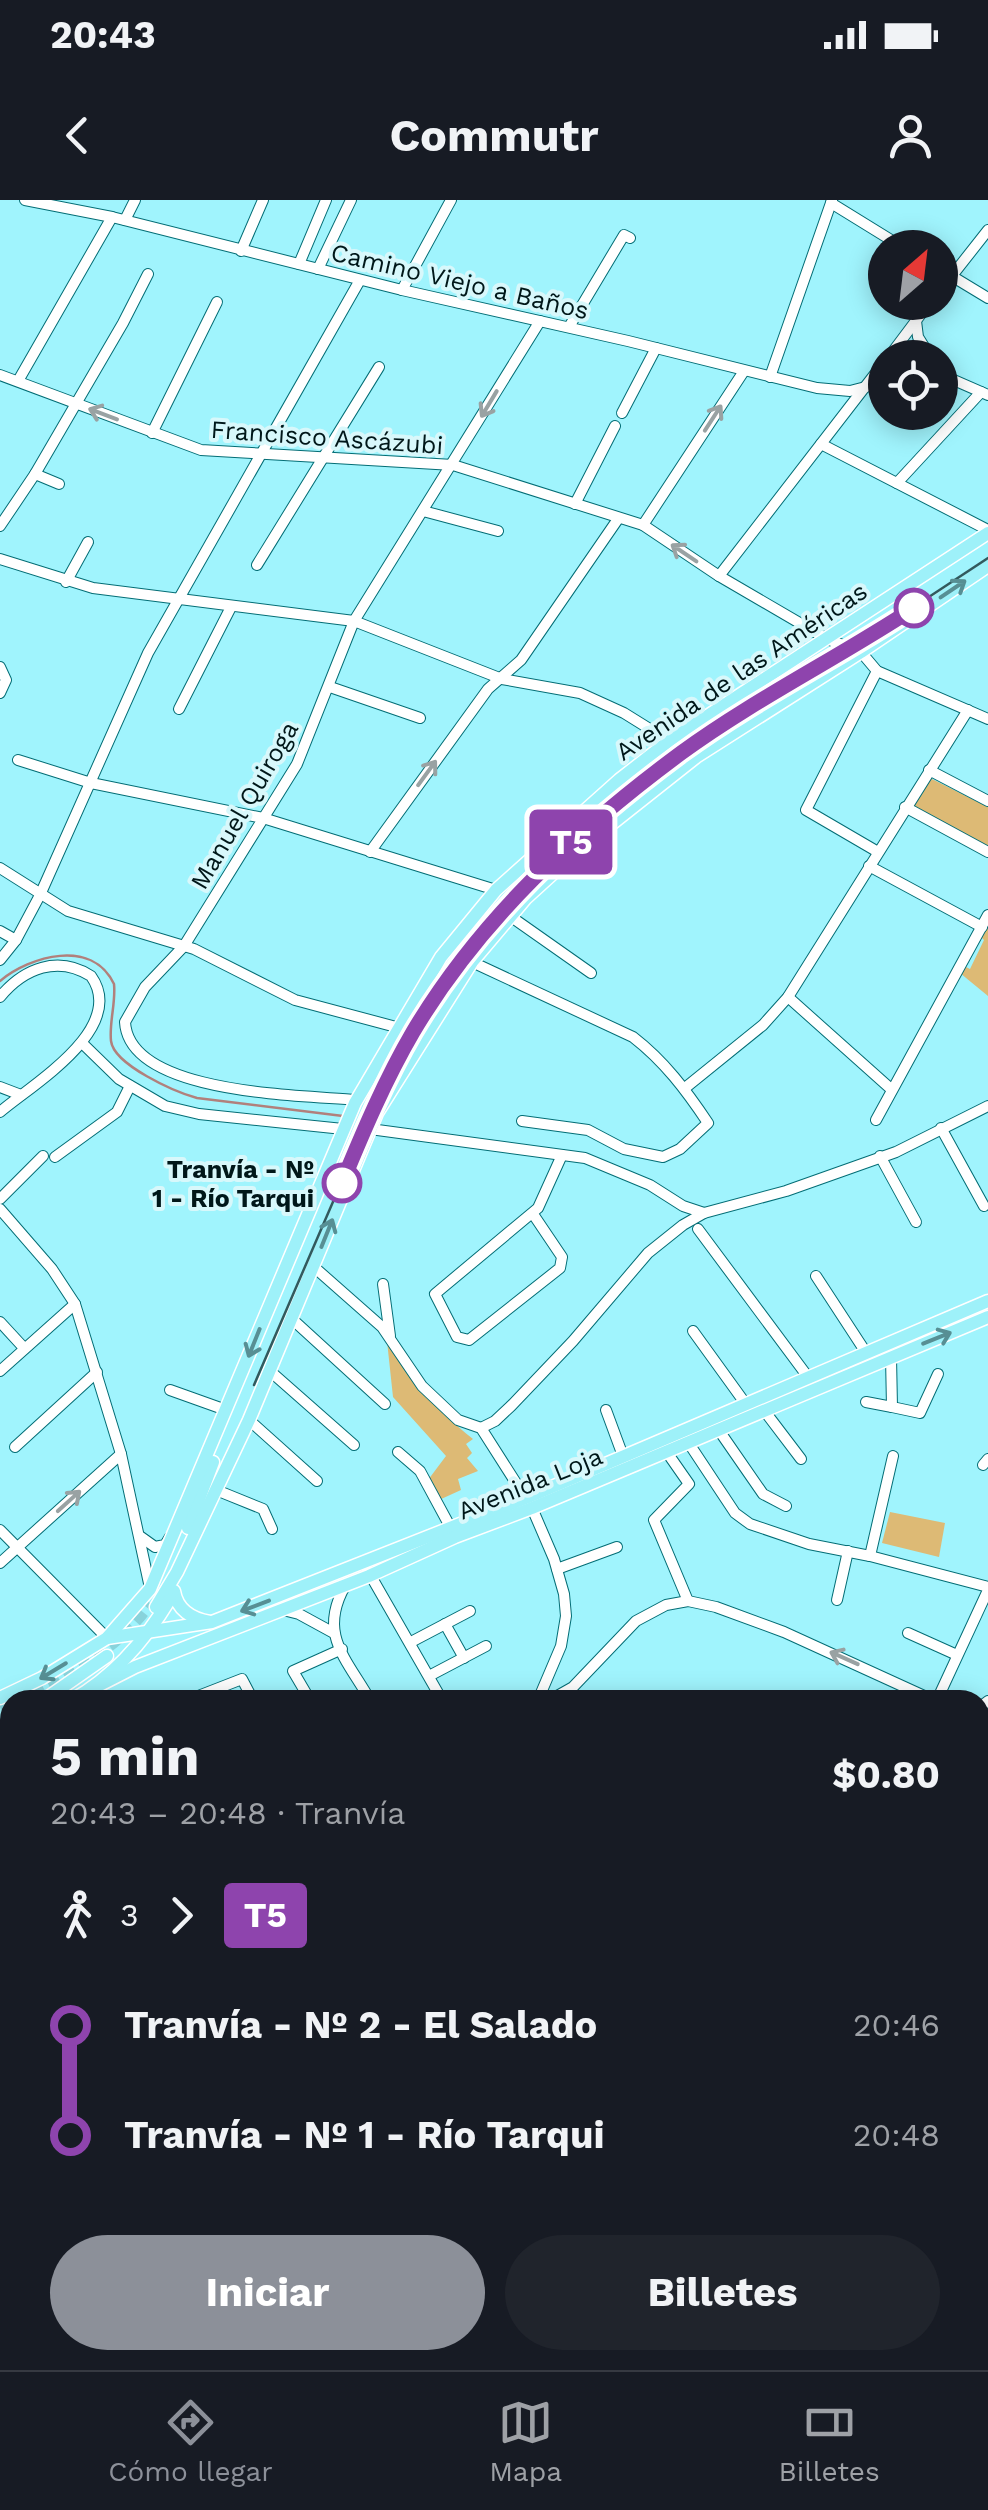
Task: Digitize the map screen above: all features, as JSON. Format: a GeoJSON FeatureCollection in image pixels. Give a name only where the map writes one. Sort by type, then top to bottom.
{"type":"FeatureCollection","features":[{"type":"Feature","properties":{"kind":"main road","name":"Avenida de las Américas"},"geometry":{"type":"LineString","coordinates":[[152,1600],[180,1520],[344,1126],[396,1028],[440,957],[496,890],[574,816],[670,741],[988,532]]}},
{"type":"Feature","properties":{"kind":"main road","name":"Avenida de las Américas"},"geometry":{"type":"LineString","coordinates":[[17,1690],[106,1638],[152,1600],[177,1572],[249,1420],[370,1127],[472,962],[510,916],[581,848],[696,756],[988,566]]}},
{"type":"Feature","properties":{"kind":"main road","name":"Avenida Loja"},"geometry":{"type":"LineString","coordinates":[[529,1503],[623,1456],[988,1301]]}},
{"type":"Feature","properties":{"kind":"main road","name":"Avenida Loja"},"geometry":{"type":"LineString","coordinates":[[106,1638],[212,1622],[367,1570],[988,1317]]}},
{"type":"Feature","properties":{"kind":"main road","name":"Avenida de las Américas"},"geometry":{"type":"LineString","coordinates":[[152,1600],[171,1567],[207,1480],[239,1379]]}},
{"type":"Feature","properties":{"kind":"main road","name":"Avenida de las Américas"},"geometry":{"type":"LineString","coordinates":[[88,1690],[135,1649],[174,1591],[221,1492],[236,1446]]}},
{"type":"Feature","properties":{"kind":"main road","name":"Avenida Loja"},"geometry":{"type":"LineString","coordinates":[[88,1690],[134,1667],[345,1585],[367,1570]]}},
{"type":"Feature","properties":{"kind":"main road"},"geometry":{"type":"LineString","coordinates":[[174,1591],[176,1600],[191,1616],[212,1622]]}},
{"type":"Feature","properties":{"kind":"main road"},"geometry":{"type":"LineString","coordinates":[[58,1690],[106,1656]]}},
{"type":"Feature","properties":{"kind":"street","name":"Camino Viejo a Baños"},"geometry":{"type":"LineString","coordinates":[[32,200],[770,377],[832,390],[868,387]]}},
{"type":"Feature","properties":{"kind":"street"},"geometry":{"type":"LineString","coordinates":[[18,381],[119,218],[136,200]]}},
{"type":"Feature","properties":{"kind":"street"},"geometry":{"type":"LineString","coordinates":[[241,251],[263,200]]}},
{"type":"Feature","properties":{"kind":"street"},"geometry":{"type":"LineString","coordinates":[[299,264],[326,200]]}},
{"type":"Feature","properties":{"kind":"street"},"geometry":{"type":"LineString","coordinates":[[318,269],[351,200]]}},
{"type":"Feature","properties":{"kind":"street"},"geometry":{"type":"LineString","coordinates":[[402,290],[451,200]]}},
{"type":"Feature","properties":{"kind":"street"},"geometry":{"type":"LineString","coordinates":[[770,377],[831,202],[875,230]]}},
{"type":"Feature","properties":{"kind":"street"},"geometry":{"type":"LineString","coordinates":[[958,268],[988,230]]}},
{"type":"Feature","properties":{"kind":"street"},"geometry":{"type":"LineString","coordinates":[[569,327],[624,235],[630,238]]}},
{"type":"Feature","properties":{"kind":"street"},"geometry":{"type":"LineString","coordinates":[[0,526],[35,474],[148,274]]}},
{"type":"Feature","properties":{"kind":"street"},"geometry":{"type":"LineString","coordinates":[[0,960],[16,940],[40,895],[148,653],[176,600],[360,280]]}},
{"type":"Feature","properties":{"kind":"street"},"geometry":{"type":"LineString","coordinates":[[958,280],[988,298]]}},
{"type":"Feature","properties":{"kind":"street"},"geometry":{"type":"LineString","coordinates":[[152,433],[218,302]]}},
{"type":"Feature","properties":{"kind":"street"},"geometry":{"type":"LineString","coordinates":[[916,320],[920,340]]}},
{"type":"Feature","properties":{"kind":"street"},"geometry":{"type":"LineString","coordinates":[[901,340],[916,320]]}},
{"type":"Feature","properties":{"kind":"street","name":"Manuel Quiroga"},"geometry":{"type":"LineString","coordinates":[[356,1101],[191,1080],[165,1069],[136,1048],[126,1028],[130,1010],[184,946],[297,764],[354,621],[540,321]]}},
{"type":"Feature","properties":{"kind":"street"},"geometry":{"type":"LineString","coordinates":[[622,414],[656,348]]}},
{"type":"Feature","properties":{"kind":"street"},"geometry":{"type":"LineString","coordinates":[[257,565],[379,367]]}},
{"type":"Feature","properties":{"kind":"street"},"geometry":{"type":"LineString","coordinates":[[643,525],[744,370]]}},
{"type":"Feature","properties":{"kind":"street","name":"Francisco Ascázubi"},"geometry":{"type":"LineString","coordinates":[[0,375],[200,450],[452,465],[643,525],[719,576],[828,639],[861,652]]}},
{"type":"Feature","properties":{"kind":"street"},"geometry":{"type":"LineString","coordinates":[[897,483],[985,393],[958,382]]}},
{"type":"Feature","properties":{"kind":"street"},"geometry":{"type":"LineString","coordinates":[[719,576],[868,384]]}},
{"type":"Feature","properties":{"kind":"street"},"geometry":{"type":"LineString","coordinates":[[575,504],[615,426]]}},
{"type":"Feature","properties":{"kind":"street"},"geometry":{"type":"LineString","coordinates":[[822,444],[988,532]]}},
{"type":"Feature","properties":{"kind":"street"},"geometry":{"type":"LineString","coordinates":[[35,474],[59,484]]}},
{"type":"Feature","properties":{"kind":"street"},"geometry":{"type":"LineString","coordinates":[[424,511],[498,531]]}},
{"type":"Feature","properties":{"kind":"street"},"geometry":{"type":"LineString","coordinates":[[370,852],[488,689],[521,660],[618,518]]}},
{"type":"Feature","properties":{"kind":"street"},"geometry":{"type":"LineString","coordinates":[[66,582],[88,542]]}},
{"type":"Feature","properties":{"kind":"street"},"geometry":{"type":"LineString","coordinates":[[0,558],[66,582],[176,600],[354,621],[502,679],[580,693],[624,713],[670,741]]}},
{"type":"Feature","properties":{"kind":"street"},"geometry":{"type":"LineString","coordinates":[[178,709],[232,607]]}},
{"type":"Feature","properties":{"kind":"street"},"geometry":{"type":"LineString","coordinates":[[861,652],[877,671],[988,719]]}},
{"type":"Feature","properties":{"kind":"street"},"geometry":{"type":"LineString","coordinates":[[0,668],[6,680],[0,693]]}},
{"type":"Feature","properties":{"kind":"street"},"geometry":{"type":"LineString","coordinates":[[877,671],[806,810],[878,852]]}},
{"type":"Feature","properties":{"kind":"street"},"geometry":{"type":"LineString","coordinates":[[330,687],[420,718]]}},
{"type":"Feature","properties":{"kind":"street"},"geometry":{"type":"LineString","coordinates":[[685,1088],[763,1025],[788,997],[968,710]]}},
{"type":"Feature","properties":{"kind":"street"},"geometry":{"type":"LineString","coordinates":[[18,760],[92,783],[263,818],[496,890]]}},
{"type":"Feature","properties":{"kind":"street"},"geometry":{"type":"LineString","coordinates":[[928,770],[988,801]]}},
{"type":"Feature","properties":{"kind":"street"},"geometry":{"type":"LineString","coordinates":[[906,808],[988,852]]}},
{"type":"Feature","properties":{"kind":"street"},"geometry":{"type":"LineString","coordinates":[[869,866],[982,927]]}},
{"type":"Feature","properties":{"kind":"street"},"geometry":{"type":"LineString","coordinates":[[0,868],[78,915],[184,946],[295,1000],[426,1035]]}},
{"type":"Feature","properties":{"kind":"street"},"geometry":{"type":"LineString","coordinates":[[876,1120],[988,915]]}},
{"type":"Feature","properties":{"kind":"street"},"geometry":{"type":"LineString","coordinates":[[510,916],[591,972]]}},
{"type":"Feature","properties":{"kind":"street"},"geometry":{"type":"LineString","coordinates":[[0,931],[16,940]]}},
{"type":"Feature","properties":{"kind":"street"},"geometry":{"type":"LineString","coordinates":[[472,962],[632,1038],[654,1053],[685,1088],[708,1123],[680,1149],[663,1157],[624,1149],[588,1130],[522,1121]]}},
{"type":"Feature","properties":{"kind":"street"},"geometry":{"type":"LineString","coordinates":[[0,997],[17,979],[42,968],[64,965],[94,980],[99,999],[93,1028],[82,1044],[0,1112]]}},
{"type":"Feature","properties":{"kind":"street"},"geometry":{"type":"LineString","coordinates":[[788,997],[892,1089]]}},
{"type":"Feature","properties":{"kind":"street"},"geometry":{"type":"LineString","coordinates":[[82,1044],[130,1086],[165,1106],[186,1112],[344,1126]]}},
{"type":"Feature","properties":{"kind":"street"},"geometry":{"type":"LineString","coordinates":[[0,1199],[49,1156],[117,1112],[130,1086]]}},
{"type":"Feature","properties":{"kind":"street"},"geometry":{"type":"LineString","coordinates":[[0,1088],[21,1094]]}},
{"type":"Feature","properties":{"kind":"street"},"geometry":{"type":"LineString","coordinates":[[481,1428],[495,1421],[524,1393],[657,1244],[704,1213],[786,1191],[880,1156],[988,1106]]}},
{"type":"Feature","properties":{"kind":"street"},"geometry":{"type":"LineString","coordinates":[[370,1127],[586,1158],[650,1186],[690,1210],[704,1213]]}},
{"type":"Feature","properties":{"kind":"street"},"geometry":{"type":"LineString","coordinates":[[941,1128],[984,1206]]}},
{"type":"Feature","properties":{"kind":"street"},"geometry":{"type":"LineString","coordinates":[[533,1214],[562,1257],[560,1268],[469,1340],[457,1337],[435,1298],[438,1290],[533,1214],[562,1155]]}},
{"type":"Feature","properties":{"kind":"street"},"geometry":{"type":"LineString","coordinates":[[880,1156],[916,1222]]}},
{"type":"Feature","properties":{"kind":"street"},"geometry":{"type":"LineString","coordinates":[[0,1210],[52,1269],[76,1304],[120,1454],[152,1600]]}},
{"type":"Feature","properties":{"kind":"street"},"geometry":{"type":"LineString","coordinates":[[698,1229],[808,1377]]}},
{"type":"Feature","properties":{"kind":"street"},"geometry":{"type":"LineString","coordinates":[[314,1266],[390,1337],[419,1383],[458,1420],[481,1428],[529,1503],[558,1568],[564,1594],[566,1626],[542,1690]]}},
{"type":"Feature","properties":{"kind":"street"},"geometry":{"type":"LineString","coordinates":[[816,1276],[865,1351]]}},
{"type":"Feature","properties":{"kind":"street"},"geometry":{"type":"LineString","coordinates":[[383,1284],[390,1337]]}},
{"type":"Feature","properties":{"kind":"street"},"geometry":{"type":"LineString","coordinates":[[0,1371],[76,1304]]}},
{"type":"Feature","properties":{"kind":"street"},"geometry":{"type":"LineString","coordinates":[[292,1319],[385,1404]]}},
{"type":"Feature","properties":{"kind":"street"},"geometry":{"type":"LineString","coordinates":[[0,1322],[24,1348]]}},
{"type":"Feature","properties":{"kind":"street"},"geometry":{"type":"LineString","coordinates":[[693,1332],[744,1403]]}},
{"type":"Feature","properties":{"kind":"street"},"geometry":{"type":"LineString","coordinates":[[891,1357],[892,1407]]}},
{"type":"Feature","properties":{"kind":"street"},"geometry":{"type":"LineString","coordinates":[[270,1371],[354,1445]]}},
{"type":"Feature","properties":{"kind":"street"},"geometry":{"type":"LineString","coordinates":[[15,1447],[96,1372]]}},
{"type":"Feature","properties":{"kind":"street"},"geometry":{"type":"LineString","coordinates":[[866,1402],[920,1413],[938,1374]]}},
{"type":"Feature","properties":{"kind":"street"},"geometry":{"type":"LineString","coordinates":[[170,1390],[226,1410]]}},
{"type":"Feature","properties":{"kind":"street"},"geometry":{"type":"LineString","coordinates":[[764,1409],[801,1459]]}},
{"type":"Feature","properties":{"kind":"street"},"geometry":{"type":"LineString","coordinates":[[606,1410],[623,1456]]}},
{"type":"Feature","properties":{"kind":"street"},"geometry":{"type":"LineString","coordinates":[[249,1420],[317,1481]]}},
{"type":"Feature","properties":{"kind":"street"},"geometry":{"type":"LineString","coordinates":[[718,1429],[763,1494],[786,1506]]}},
{"type":"Feature","properties":{"kind":"street"},"geometry":{"type":"LineString","coordinates":[[688,1442],[724,1500],[750,1524],[808,1544],[870,1556],[988,1589],[940,1690]]}},
{"type":"Feature","properties":{"kind":"street"},"geometry":{"type":"LineString","coordinates":[[666,1451],[689,1484],[654,1520],[688,1601]]}},
{"type":"Feature","properties":{"kind":"street"},"geometry":{"type":"LineString","coordinates":[[398,1452],[420,1471],[453,1532]]}},
{"type":"Feature","properties":{"kind":"street"},"geometry":{"type":"LineString","coordinates":[[0,1563],[120,1454]]}},
{"type":"Feature","properties":{"kind":"street"},"geometry":{"type":"LineString","coordinates":[[870,1556],[893,1456]]}},
{"type":"Feature","properties":{"kind":"street"},"geometry":{"type":"LineString","coordinates":[[221,1492],[263,1509],[272,1529]]}},
{"type":"Feature","properties":{"kind":"street"},"geometry":{"type":"LineString","coordinates":[[138,1532],[147,1544],[165,1545],[180,1520]]}},
{"type":"Feature","properties":{"kind":"street"},"geometry":{"type":"LineString","coordinates":[[0,1530],[106,1638]]}},
{"type":"Feature","properties":{"kind":"street"},"geometry":{"type":"LineString","coordinates":[[558,1568],[616,1547]]}},
{"type":"Feature","properties":{"kind":"street"},"geometry":{"type":"LineString","coordinates":[[836,1600],[848,1552]]}},
{"type":"Feature","properties":{"kind":"street"},"geometry":{"type":"LineString","coordinates":[[367,1570],[437,1690]]}},
{"type":"Feature","properties":{"kind":"street"},"geometry":{"type":"LineString","coordinates":[[345,1585],[332,1615],[332,1632],[365,1690]]}},
{"type":"Feature","properties":{"kind":"street"},"geometry":{"type":"LineString","coordinates":[[568,1690],[636,1622],[666,1605],[688,1601],[784,1632],[913,1690]]}},
{"type":"Feature","properties":{"kind":"street"},"geometry":{"type":"LineString","coordinates":[[283,1610],[332,1632]]}},
{"type":"Feature","properties":{"kind":"street"},"geometry":{"type":"LineString","coordinates":[[411,1642],[470,1611]]}},
{"type":"Feature","properties":{"kind":"street"},"geometry":{"type":"LineString","coordinates":[[445,1624],[464,1658]]}},
{"type":"Feature","properties":{"kind":"street"},"geometry":{"type":"LineString","coordinates":[[908,1633],[957,1655]]}},
{"type":"Feature","properties":{"kind":"street"},"geometry":{"type":"LineString","coordinates":[[429,1676],[486,1646]]}},
{"type":"Feature","properties":{"kind":"street"},"geometry":{"type":"LineString","coordinates":[[302,1690],[288,1674],[342,1649]]}},
{"type":"Feature","properties":{"kind":"street"},"geometry":{"type":"LineString","coordinates":[[215,1690],[242,1680],[248,1690]]}},
{"type":"Feature","properties":{"kind":"shaded area"},"geometry":{"type":"Polygon","coordinates":[[[930,778],[988,807],[988,848],[910,807],[930,778]]]}},
{"type":"Feature","properties":{"kind":"shaded area"},"geometry":{"type":"Polygon","coordinates":[[[988,919],[988,996],[960,973],[964,966],[970,969],[984,940],[980,936],[988,919]]]}},
{"type":"Feature","properties":{"kind":"shaded area"},"geometry":{"type":"Polygon","coordinates":[[[387,1341],[425,1394],[473,1439],[466,1444],[472,1453],[467,1458],[478,1471],[458,1479],[461,1490],[439,1500],[428,1480],[446,1456],[393,1397],[387,1341]]]}},
{"type":"Feature","properties":{"kind":"shaded area"},"geometry":{"type":"Polygon","coordinates":[[[890,1512],[945,1523],[939,1557],[882,1543],[890,1512]]]}},
{"type":"Feature","properties":{"kind":"waterway"},"geometry":{"type":"LineString","coordinates":[[0,981],[43,959],[76,956],[91,961],[114,984],[111,1041],[115,1050],[147,1076],[197,1098],[343,1116]]}},
{"type":"Feature","properties":{"kind":"tunnel"},"geometry":{"type":"LineString","coordinates":[[37,1690],[107,1648],[150,1603]]}},
{"type":"Feature","properties":{"kind":"tram line"},"geometry":{"type":"LineString","coordinates":[[254,1385],[373,1109],[413,1032],[455,970],[515,895],[582,832],[682,753],[988,558]]}},
{"type":"Feature","properties":{"kind":"tram line","name":"T5"},"geometry":{"type":"LineString","coordinates":[[342,1183],[373,1109],[413,1032],[455,970],[515,895],[582,832],[682,752],[914,608]]}},
{"type":"Feature","properties":{"kind":"place","name":"Tranvía - Nº 1 - Río Tarqui"},"geometry":{"type":"Point","coordinates":[342,1183]}}]}
